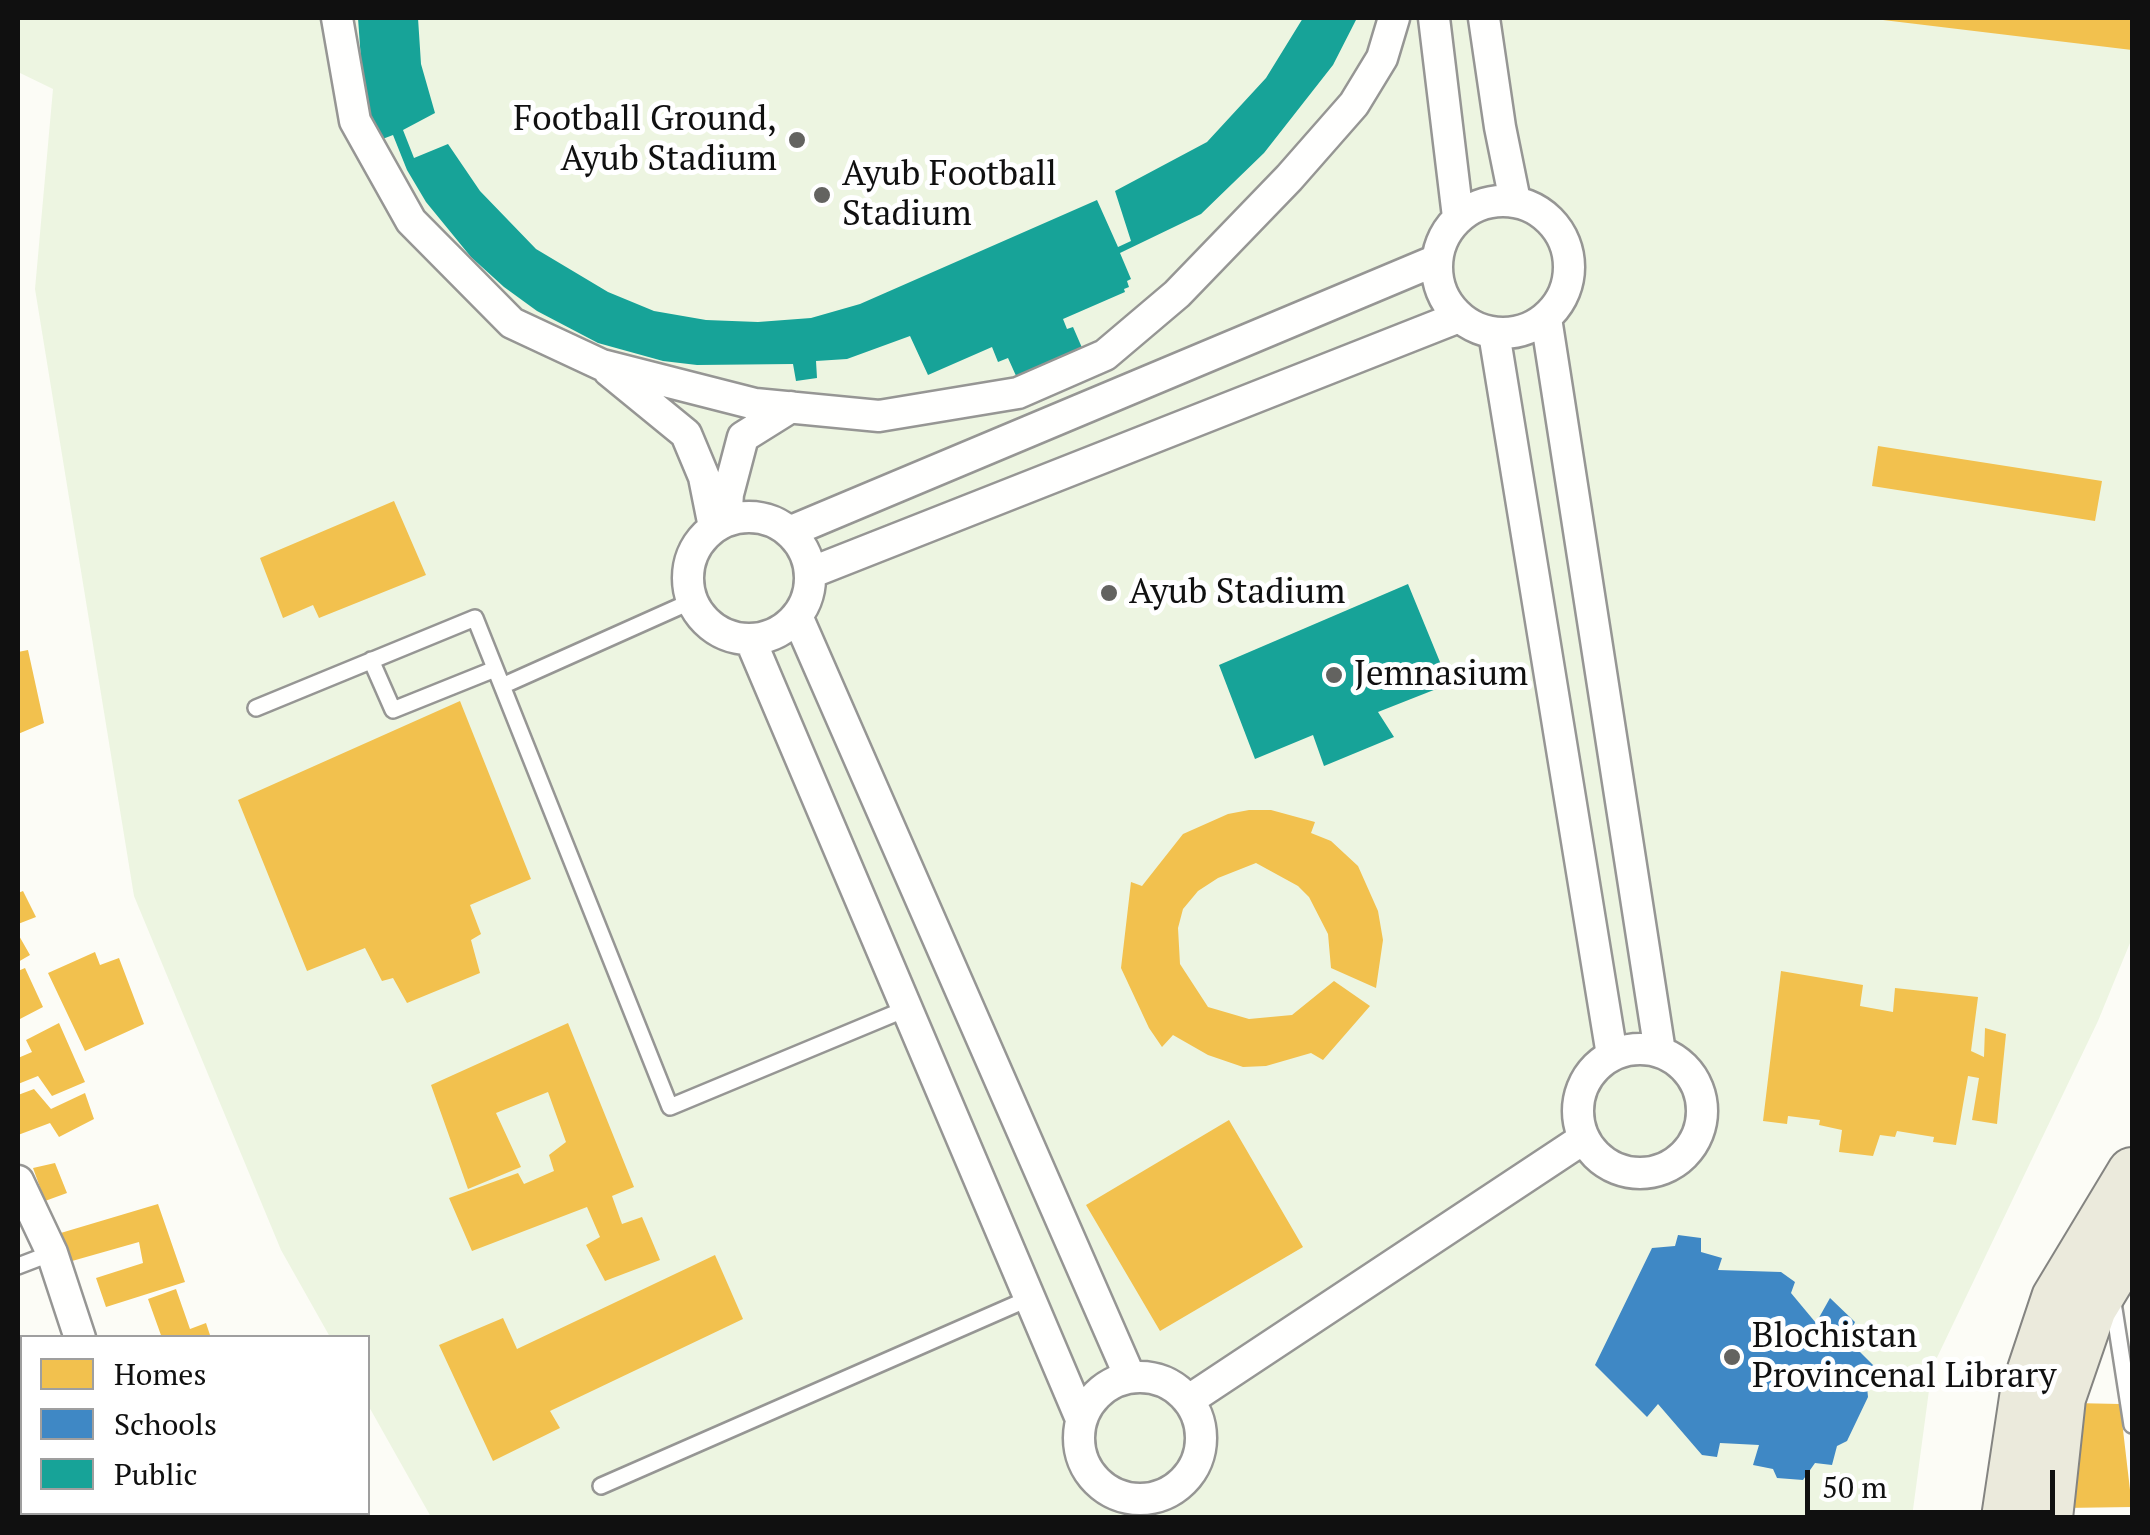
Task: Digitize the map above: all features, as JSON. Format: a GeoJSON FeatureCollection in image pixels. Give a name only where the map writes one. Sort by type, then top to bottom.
{"type":"FeatureCollection","features":[{"type":"Feature","properties":{"kind":"main road"},"geometry":{"type":"LineString","coordinates":[[2006,1518],[2025,1390],[2056,1298],[2132,1172]]}},
{"type":"Feature","properties":{"kind":"main road"},"geometry":{"type":"LineString","coordinates":[[2048,1518],[2061,1398],[2092,1308],[2121,1261]]}},
{"type":"Feature","properties":{"kind":"street"},"geometry":{"type":"LineString","coordinates":[[337,18],[354,120],[411,221],[512,324],[602,365],[755,404],[879,416],[1018,393],[1105,355],[1176,294],[1289,178],[1354,104],[1382,58],[1394,18]]}},
{"type":"Feature","properties":{"kind":"street"},"geometry":{"type":"LineString","coordinates":[[1434,18],[1458,217]]}},
{"type":"Feature","properties":{"kind":"street"},"geometry":{"type":"LineString","coordinates":[[1484,18],[1516,201]]}},
{"type":"Feature","properties":{"kind":"street"},"geometry":{"type":"LineString","coordinates":[[1495,200],[1516,201],[1535,208],[1552,222],[1564,240],[1570,260],[1568,282],[1560,302],[1546,318],[1530,328],[1494,333],[1459,316],[1442,291],[1437,260],[1447,230],[1458,217],[1495,200]]}},
{"type":"Feature","properties":{"kind":"street"},"geometry":{"type":"LineString","coordinates":[[788,532],[1437,260]]}},
{"type":"Feature","properties":{"kind":"street"},"geometry":{"type":"LineString","coordinates":[[810,573],[1459,316]]}},
{"type":"Feature","properties":{"kind":"street"},"geometry":{"type":"LineString","coordinates":[[1546,318],[1660,1052]]}},
{"type":"Feature","properties":{"kind":"street"},"geometry":{"type":"LineString","coordinates":[[1494,333],[1612,1055]]}},
{"type":"Feature","properties":{"kind":"street"},"geometry":{"type":"LineString","coordinates":[[602,365],[686,434],[720,524]]}},
{"type":"Feature","properties":{"kind":"street"},"geometry":{"type":"LineString","coordinates":[[720,524],[743,437],[791,407]]}},
{"type":"Feature","properties":{"kind":"street"},"geometry":{"type":"LineString","coordinates":[[758,517],[775,522],[807,557],[809,588],[797,616],[784,628],[750,639],[732,637],[716,629],[692,601],[690,560],[699,542],[720,524],[758,517]]}},
{"type":"Feature","properties":{"kind":"street"},"geometry":{"type":"LineString","coordinates":[[797,616],[1130,1376]]}},
{"type":"Feature","properties":{"kind":"street"},"geometry":{"type":"LineString","coordinates":[[750,639],[1082,1419]]}},
{"type":"Feature","properties":{"kind":"street"},"geometry":{"type":"LineString","coordinates":[[1644,1048],[1660,1052],[1678,1062],[1692,1078],[1700,1096],[1698,1136],[1686,1154],[1670,1167],[1631,1174],[1611,1168],[1595,1156],[1583,1138],[1577,1120],[1584,1081],[1612,1055],[1644,1048]]}},
{"type":"Feature","properties":{"kind":"street"},"geometry":{"type":"LineString","coordinates":[[1189,1400],[1583,1138]]}},
{"type":"Feature","properties":{"kind":"street"},"geometry":{"type":"LineString","coordinates":[[18,1181],[52,1252],[79,1335]]}},
{"type":"Feature","properties":{"kind":"street"},"geometry":{"type":"LineString","coordinates":[[1130,1376],[1163,1380],[1189,1400],[1199,1419],[1202,1440],[1198,1460],[1179,1485],[1151,1499],[1130,1499],[1110,1492],[1094,1478],[1083,1460],[1079,1439],[1089,1403],[1100,1390],[1130,1376]]}},
{"type":"Feature","properties":{"kind":"lane"},"geometry":{"type":"LineString","coordinates":[[502,686],[692,601]]}},
{"type":"Feature","properties":{"kind":"lane"},"geometry":{"type":"LineString","coordinates":[[256,708],[475,618],[670,1107],[908,1008]]}},
{"type":"Feature","properties":{"kind":"lane"},"geometry":{"type":"LineString","coordinates":[[371,660],[394,710],[495,669]]}},
{"type":"Feature","properties":{"kind":"lane"},"geometry":{"type":"LineString","coordinates":[[18,1266],[52,1252]]}},
{"type":"Feature","properties":{"kind":"lane"},"geometry":{"type":"LineString","coordinates":[[2121,1261],[2132,1425]]}},
{"type":"Feature","properties":{"kind":"lane"},"geometry":{"type":"LineString","coordinates":[[601,1486],[1030,1298]]}},
{"type":"Feature","properties":{"kind":"green space","name":"Ayub Stadium"},"geometry":{"type":"Polygon","coordinates":[[[18,18],[2132,18],[2132,938],[2098,1021],[1932,1368],[1912,1517],[431,1517],[370,1409],[370,1335],[329,1335],[281,1250],[134,896],[35,289],[53,89],[18,72],[18,18]]]}},
{"type":"Feature","properties":{"kind":"building: Homes"},"geometry":{"type":"Polygon","coordinates":[[[2132,18],[2132,50],[1883,20],[2132,18]]]}},
{"type":"Feature","properties":{"kind":"building: Homes"},"geometry":{"type":"Polygon","coordinates":[[[1878,446],[2102,481],[2095,521],[1872,486],[1878,446]]]}},
{"type":"Feature","properties":{"kind":"building: Homes"},"geometry":{"type":"Polygon","coordinates":[[[394,501],[426,575],[319,618],[313,605],[283,618],[260,558],[394,501]]]}},
{"type":"Feature","properties":{"kind":"building: Homes"},"geometry":{"type":"Polygon","coordinates":[[[28,650],[44,723],[18,734],[18,652],[28,650]]]}},
{"type":"Feature","properties":{"kind":"building: Homes"},"geometry":{"type":"Polygon","coordinates":[[[460,701],[531,879],[470,905],[481,934],[471,940],[480,973],[407,1003],[393,978],[382,981],[365,948],[307,971],[238,800],[460,701]]]}},
{"type":"Feature","properties":{"kind":"building: Homes"},"geometry":{"type":"Polygon","coordinates":[[[1271,810],[1315,822],[1311,833],[1331,841],[1358,866],[1378,911],[1383,940],[1376,988],[1331,968],[1328,934],[1309,897],[1298,886],[1256,863],[1218,878],[1198,891],[1183,909],[1178,928],[1180,964],[1208,1007],[1249,1019],[1292,1015],[1334,981],[1370,1006],[1323,1060],[1311,1053],[1266,1066],[1243,1067],[1208,1055],[1173,1035],[1162,1047],[1121,968],[1131,882],[1142,886],[1183,834],[1228,814],[1271,810]]]}},
{"type":"Feature","properties":{"kind":"building: Homes"},"geometry":{"type":"Polygon","coordinates":[[[23,891],[36,917],[18,924],[18,893],[23,891]]]}},
{"type":"Feature","properties":{"kind":"building: Homes"},"geometry":{"type":"Polygon","coordinates":[[[18,934],[30,955],[18,962],[18,934]]]}},
{"type":"Feature","properties":{"kind":"building: Homes"},"geometry":{"type":"Polygon","coordinates":[[[95,952],[100,965],[119,958],[144,1024],[85,1051],[48,973],[95,952]]]}},
{"type":"Feature","properties":{"kind":"building: Homes"},"geometry":{"type":"Polygon","coordinates":[[[25,968],[43,1007],[18,1020],[18,971],[25,968]]]}},
{"type":"Feature","properties":{"kind":"building: Homes"},"geometry":{"type":"Polygon","coordinates":[[[1781,971],[1863,985],[1860,1006],[1893,1012],[1895,988],[1978,997],[1971,1051],[1984,1057],[1985,1028],[2006,1034],[1997,1124],[1972,1120],[1979,1078],[1968,1076],[1956,1145],[1897,1131],[1895,1137],[1880,1135],[1873,1156],[1839,1152],[1842,1130],[1819,1125],[1820,1120],[1788,1116],[1787,1124],[1763,1121],[1781,971]]]}},
{"type":"Feature","properties":{"kind":"building: Homes"},"geometry":{"type":"Polygon","coordinates":[[[59,1023],[85,1082],[52,1096],[38,1076],[18,1084],[18,1058],[32,1052],[26,1040],[59,1023]]]}},
{"type":"Feature","properties":{"kind":"building: Homes"},"geometry":{"type":"Polygon","coordinates":[[[568,1023],[634,1187],[612,1196],[622,1224],[642,1217],[660,1260],[605,1281],[586,1245],[600,1237],[587,1207],[472,1251],[449,1198],[518,1173],[524,1184],[554,1171],[549,1155],[566,1142],[548,1092],[496,1113],[521,1167],[468,1189],[431,1085],[568,1023]]]}},
{"type":"Feature","properties":{"kind":"building: Homes"},"geometry":{"type":"Polygon","coordinates":[[[34,1089],[51,1109],[85,1093],[94,1119],[59,1137],[50,1123],[18,1135],[18,1095],[34,1089]]]}},
{"type":"Feature","properties":{"kind":"building: Homes"},"geometry":{"type":"Polygon","coordinates":[[[1229,1120],[1303,1247],[1160,1331],[1086,1205],[1229,1120]]]}},
{"type":"Feature","properties":{"kind":"building: Homes"},"geometry":{"type":"Polygon","coordinates":[[[55,1163],[67,1193],[45,1201],[33,1168],[55,1163]]]}},
{"type":"Feature","properties":{"kind":"building: Homes"},"geometry":{"type":"Polygon","coordinates":[[[158,1204],[185,1282],[106,1307],[96,1278],[143,1263],[139,1242],[65,1263],[54,1235],[158,1204]]]}},
{"type":"Feature","properties":{"kind":"building: Homes"},"geometry":{"type":"Polygon","coordinates":[[[715,1255],[743,1319],[550,1411],[560,1428],[493,1461],[439,1345],[503,1318],[517,1349],[715,1255]]]}},
{"type":"Feature","properties":{"kind":"building: Homes"},"geometry":{"type":"Polygon","coordinates":[[[176,1289],[190,1329],[206,1323],[210,1335],[161,1335],[148,1299],[176,1289]]]}},
{"type":"Feature","properties":{"kind":"building: Homes"},"geometry":{"type":"Polygon","coordinates":[[[2073,1403],[2120,1404],[2132,1507],[2063,1508],[2073,1403]]]}},
{"type":"Feature","properties":{"kind":"building: Homes"},"geometry":{"type":"Polygon","coordinates":[[[229,1515],[315,1515],[304,1518],[222,1518],[229,1515]]]}},
{"type":"Feature","properties":{"kind":"building: Homes"},"geometry":{"type":"Polygon","coordinates":[[[326,1515],[359,1518],[327,1518],[326,1515]]]}},
{"type":"Feature","properties":{"kind":"building: Schools","name":"Blochistan Provincenal Library"},"geometry":{"type":"Polygon","coordinates":[[[1678,1235],[1701,1238],[1701,1252],[1722,1258],[1718,1270],[1781,1272],[1795,1282],[1791,1293],[1816,1323],[1830,1298],[1855,1322],[1844,1347],[1857,1349],[1874,1366],[1868,1397],[1847,1441],[1837,1446],[1832,1465],[1815,1463],[1803,1480],[1777,1478],[1773,1469],[1753,1465],[1759,1445],[1720,1443],[1717,1457],[1702,1455],[1658,1404],[1647,1417],[1595,1365],[1652,1248],[1675,1246],[1678,1235]]]}},
{"type":"Feature","properties":{"kind":"building: Public"},"geometry":{"type":"Polygon","coordinates":[[[358,18],[418,18],[421,64],[435,113],[403,130],[414,158],[448,144],[480,191],[536,249],[608,292],[654,311],[706,320],[758,322],[811,318],[860,304],[1097,200],[1118,247],[1131,241],[1115,191],[1207,142],[1266,78],[1303,18],[1357,18],[1333,65],[1264,153],[1201,214],[1120,253],[1131,279],[1125,292],[1063,319],[1067,329],[1073,327],[1083,350],[1017,378],[1008,358],[998,362],[992,347],[928,375],[910,336],[847,359],[816,361],[817,378],[796,381],[793,364],[697,365],[663,361],[598,343],[537,311],[504,287],[471,257],[426,202],[393,135],[380,140],[369,112],[362,74],[358,18]]]}},
{"type":"Feature","properties":{"kind":"building: Public","name":"Jemnasium"},"geometry":{"type":"Polygon","coordinates":[[[1408,584],[1449,684],[1378,712],[1394,737],[1324,766],[1313,735],[1255,759],[1219,665],[1408,584]]]}},
{"type":"Feature","properties":{"kind":"place","name":"Football Ground, Ayub Stadium"},"geometry":{"type":"Point","coordinates":[797,140]}},
{"type":"Feature","properties":{"kind":"place","name":"Ayub Football Stadium"},"geometry":{"type":"Point","coordinates":[822,195]}},
{"type":"Feature","properties":{"kind":"place","name":"Ayub Stadium"},"geometry":{"type":"Point","coordinates":[1109,593]}},
{"type":"Feature","properties":{"kind":"place","name":"Jemnasium"},"geometry":{"type":"Point","coordinates":[1334,675]}},
{"type":"Feature","properties":{"kind":"place","name":"Blochistan Provincenal Library"},"geometry":{"type":"Point","coordinates":[1732,1357]}}]}
